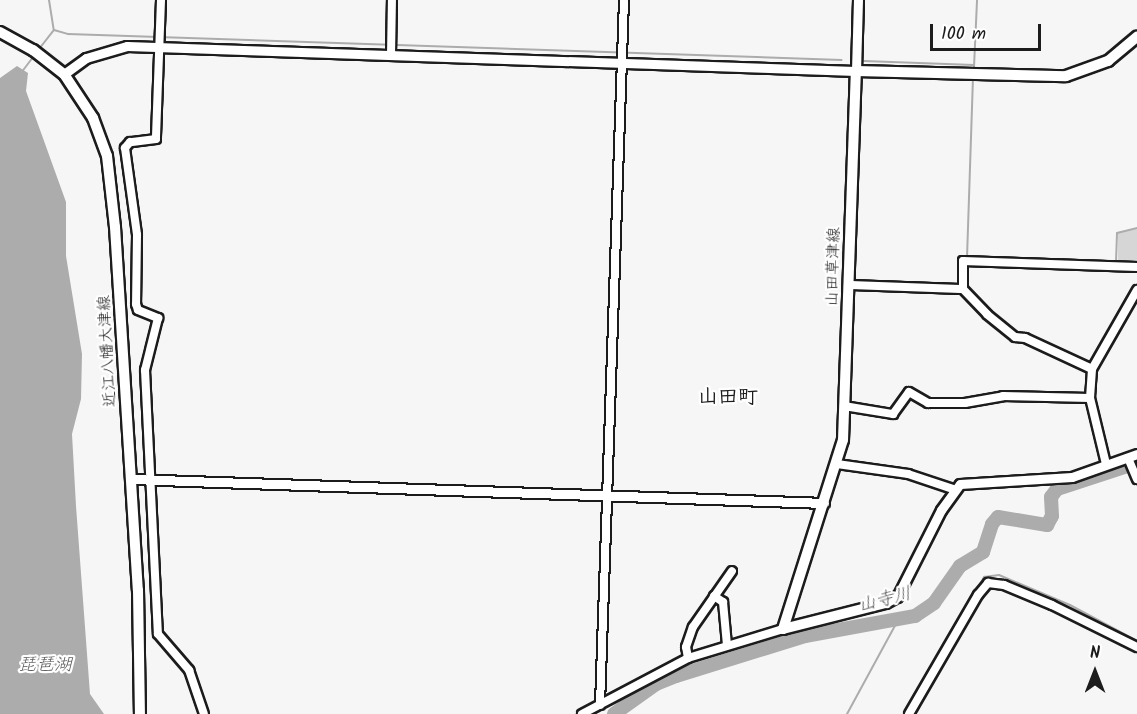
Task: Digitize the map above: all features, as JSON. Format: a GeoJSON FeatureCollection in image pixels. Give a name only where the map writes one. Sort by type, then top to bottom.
{"type":"FeatureCollection","features":[{"type":"Feature","properties":{"kind":"main road","name":"近江八幡大津線"},"geometry":{"type":"LineString","coordinates":[[0,32],[37,52],[64,74],[96,124],[110,178],[141,652],[140,714]]}},
{"type":"Feature","properties":{"kind":"main road"},"geometry":{"type":"LineString","coordinates":[[856,71],[1066,76],[1108,61],[1137,37]]}},
{"type":"Feature","properties":{"kind":"main road","name":"山田草津線"},"geometry":{"type":"LineString","coordinates":[[783,629],[843,440],[856,71]]}},
{"type":"Feature","properties":{"kind":"main road"},"geometry":{"type":"LineString","coordinates":[[783,629],[886,603],[897,597]]}},
{"type":"Feature","properties":{"kind":"street"},"geometry":{"type":"LineString","coordinates":[[161,0],[156,139],[130,142],[125,148],[137,235],[136,304],[138,310],[151,312],[158,318],[145,370],[158,634],[189,670],[204,714]]}},
{"type":"Feature","properties":{"kind":"street"},"geometry":{"type":"LineString","coordinates":[[391,48],[392,0]]}},
{"type":"Feature","properties":{"kind":"street"},"geometry":{"type":"LineString","coordinates":[[600,705],[624,0]]}},
{"type":"Feature","properties":{"kind":"street"},"geometry":{"type":"LineString","coordinates":[[64,74],[105,50],[158,40],[622,56],[856,71],[858,0]]}},
{"type":"Feature","properties":{"kind":"street"},"geometry":{"type":"LineString","coordinates":[[963,289],[963,261],[1137,267]]}},
{"type":"Feature","properties":{"kind":"street"},"geometry":{"type":"LineString","coordinates":[[848,285],[963,289],[1015,338],[1025,338],[1092,369]]}},
{"type":"Feature","properties":{"kind":"street"},"geometry":{"type":"LineString","coordinates":[[1106,464],[1090,398],[1092,369],[1137,290]]}},
{"type":"Feature","properties":{"kind":"street"},"geometry":{"type":"LineString","coordinates":[[844,406],[893,414],[909,392],[928,403],[965,403],[1003,396],[1090,398]]}},
{"type":"Feature","properties":{"kind":"street"},"geometry":{"type":"LineString","coordinates":[[897,597],[953,489],[960,484],[983,480],[1072,477],[1132,456],[1137,479]]}},
{"type":"Feature","properties":{"kind":"street"},"geometry":{"type":"LineString","coordinates":[[837,464],[908,474],[953,489]]}},
{"type":"Feature","properties":{"kind":"street"},"geometry":{"type":"LineString","coordinates":[[131,479],[824,503]]}},
{"type":"Feature","properties":{"kind":"street"},"geometry":{"type":"LineString","coordinates":[[688,658],[686,647],[693,627],[732,571]]}},
{"type":"Feature","properties":{"kind":"street"},"geometry":{"type":"LineString","coordinates":[[909,714],[978,595],[988,583],[1004,585],[1043,601],[1137,648]]}},
{"type":"Feature","properties":{"kind":"street"},"geometry":{"type":"LineString","coordinates":[[714,596],[723,602],[727,645]]}},
{"type":"Feature","properties":{"kind":"street"},"geometry":{"type":"LineString","coordinates":[[582,714],[688,658],[783,629]]}},
{"type":"Feature","properties":{"kind":"shaded area"},"geometry":{"type":"Polygon","coordinates":[[[1137,228],[1137,264],[1118,263],[1118,232],[1137,228]]]}},
{"type":"Feature","properties":{"kind":"water","name":"琵琶湖"},"geometry":{"type":"Polygon","coordinates":[[[17,66],[28,73],[26,91],[66,202],[66,256],[82,354],[81,399],[72,434],[76,506],[90,694],[104,714],[0,714],[0,78],[17,66]]]}},
{"type":"Feature","properties":{"kind":"waterway"},"geometry":{"type":"LineString","coordinates":[[49,0],[54,30]]}},
{"type":"Feature","properties":{"kind":"waterway"},"geometry":{"type":"LineString","coordinates":[[974,67],[977,0]]}},
{"type":"Feature","properties":{"kind":"waterway"},"geometry":{"type":"LineString","coordinates":[[54,30],[68,34],[842,60]]}},
{"type":"Feature","properties":{"kind":"waterway"},"geometry":{"type":"LineString","coordinates":[[39,49],[54,30]]}},
{"type":"Feature","properties":{"kind":"waterway"},"geometry":{"type":"LineString","coordinates":[[21,73],[34,56]]}},
{"type":"Feature","properties":{"kind":"waterway"},"geometry":{"type":"LineString","coordinates":[[864,61],[974,65]]}},
{"type":"Feature","properties":{"kind":"waterway"},"geometry":{"type":"LineString","coordinates":[[967,258],[973,80]]}},
{"type":"Feature","properties":{"kind":"waterway"},"geometry":{"type":"LineString","coordinates":[[1116,262],[1117,233],[1137,228]]}},
{"type":"Feature","properties":{"kind":"waterway","name":"山寺川"},"geometry":{"type":"LineString","coordinates":[[614,714],[656,684],[676,676],[805,636],[915,616],[934,603],[960,566],[983,552],[992,524],[998,517],[1047,525],[1052,516],[1051,497],[1057,489],[1137,463]]}},
{"type":"Feature","properties":{"kind":"waterway"},"geometry":{"type":"LineString","coordinates":[[904,714],[984,577],[999,575],[1070,605],[1137,641]]}},
{"type":"Feature","properties":{"kind":"waterway"},"geometry":{"type":"LineString","coordinates":[[847,714],[898,620]]}},
{"type":"Feature","properties":{"kind":"district","name":"山田町"},"geometry":{"type":"Point","coordinates":[728,398]}}]}
